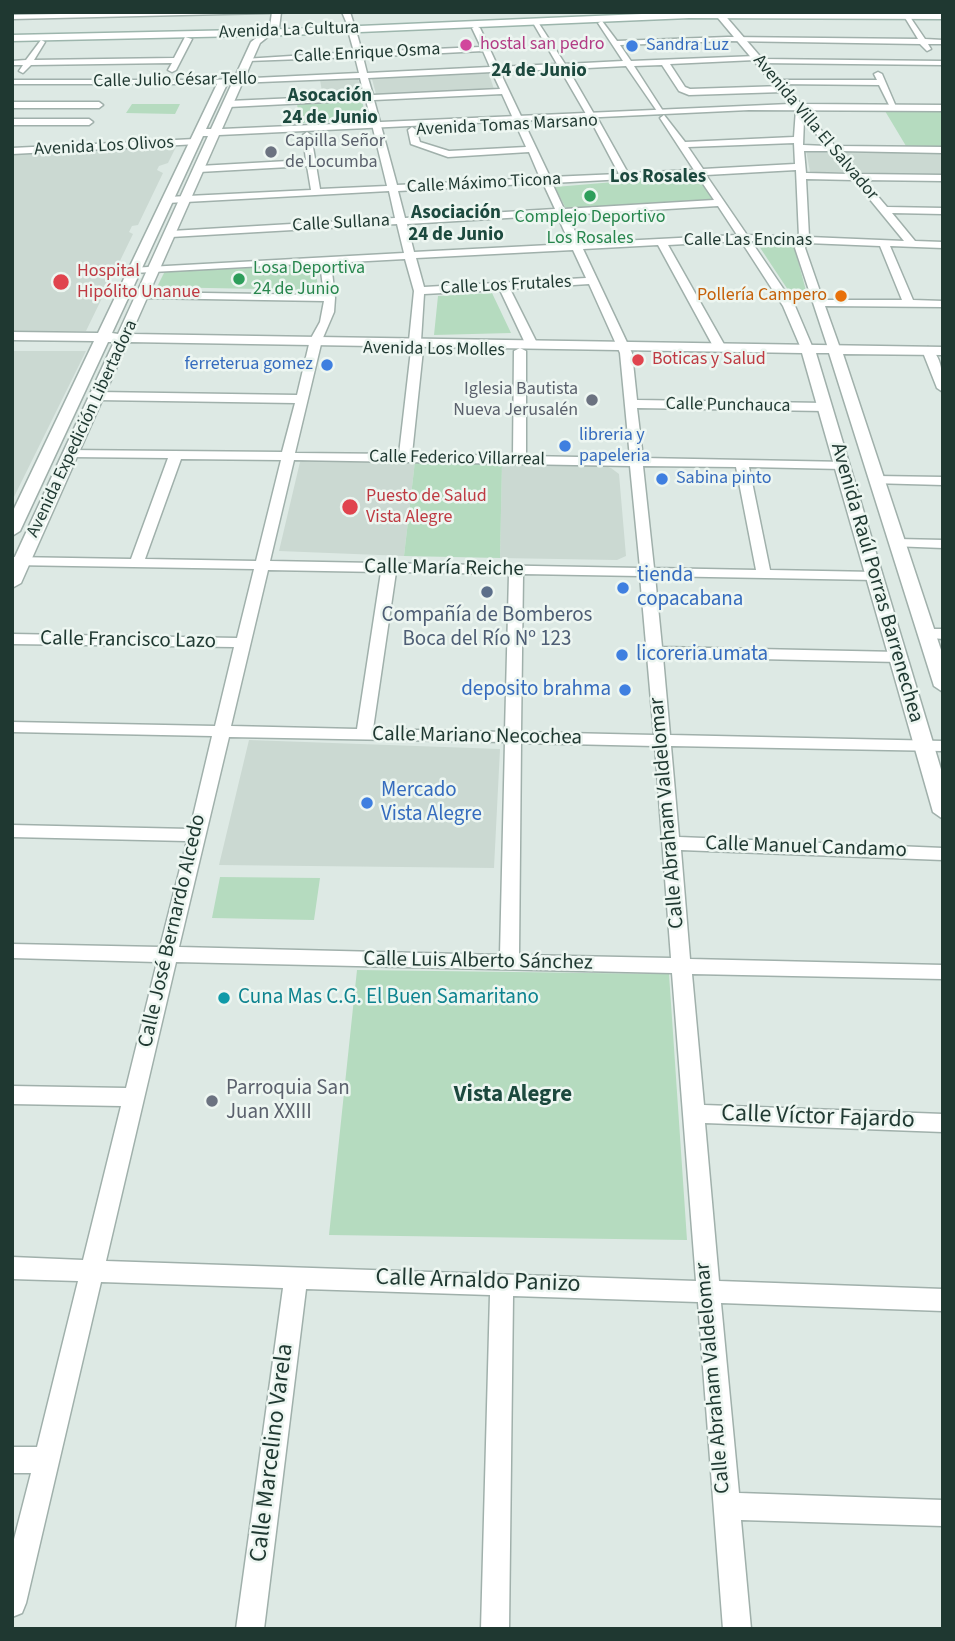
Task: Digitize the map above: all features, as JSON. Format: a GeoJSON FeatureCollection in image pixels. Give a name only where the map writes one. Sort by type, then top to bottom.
{"type":"FeatureCollection","features":[{"type":"Feature","properties":{"kind":"street"},"geometry":{"type":"LineString","coordinates":[[12,16],[20,12]]}},
{"type":"Feature","properties":{"kind":"street"},"geometry":{"type":"LineString","coordinates":[[12,16],[305,12]]}},
{"type":"Feature","properties":{"kind":"street"},"geometry":{"type":"LineString","coordinates":[[346,12],[379,128],[419,291],[405,458]]}},
{"type":"Feature","properties":{"kind":"street","name":"Calle Abraham Valdelomar"},"geometry":{"type":"LineString","coordinates":[[467,12],[624,349],[647,572],[694,1114],[706,1290],[737,1629]]}},
{"type":"Feature","properties":{"kind":"street","name":"Avenida Expedición Libertadora"},"geometry":{"type":"LineString","coordinates":[[12,583],[17,561],[98,397],[216,136],[257,35],[270,13]]}},
{"type":"Feature","properties":{"kind":"street"},"geometry":{"type":"LineString","coordinates":[[138,36],[142,14]]}},
{"type":"Feature","properties":{"kind":"street","name":"Avenida La Cultura"},"geometry":{"type":"LineString","coordinates":[[12,40],[353,32],[538,24],[598,18],[720,15],[909,18],[943,16]]}},
{"type":"Feature","properties":{"kind":"street","name":"Avenida Villa El Salvador"},"geometry":{"type":"LineString","coordinates":[[720,15],[912,244]]}},
{"type":"Feature","properties":{"kind":"street"},"geometry":{"type":"LineString","coordinates":[[598,18],[789,306],[806,350]]}},
{"type":"Feature","properties":{"kind":"street"},"geometry":{"type":"LineString","coordinates":[[909,18],[939,62],[943,74]]}},
{"type":"Feature","properties":{"kind":"street","name":"Avenida La Cultura"},"geometry":{"type":"LineString","coordinates":[[909,18],[943,21]]}},
{"type":"Feature","properties":{"kind":"street"},"geometry":{"type":"LineString","coordinates":[[538,24],[625,176]]}},
{"type":"Feature","properties":{"kind":"street","name":"Avenida Expedición Libertadora"},"geometry":{"type":"LineString","coordinates":[[12,531],[241,41],[257,35]]}},
{"type":"Feature","properties":{"kind":"street","name":"Avenida La Cultura"},"geometry":{"type":"LineString","coordinates":[[12,40],[188,39],[257,35]]}},
{"type":"Feature","properties":{"kind":"street"},"geometry":{"type":"LineString","coordinates":[[165,82],[188,39]]}},
{"type":"Feature","properties":{"kind":"street"},"geometry":{"type":"LineString","coordinates":[[616,43],[740,39],[943,42]]}},
{"type":"Feature","properties":{"kind":"street"},"geometry":{"type":"LineString","coordinates":[[14,84],[41,41]]}},
{"type":"Feature","properties":{"kind":"street","name":"Calle Enrique Osma"},"geometry":{"type":"LineString","coordinates":[[248,59],[485,49]]}},
{"type":"Feature","properties":{"kind":"street"},"geometry":{"type":"LineString","coordinates":[[12,63],[177,60]]}},
{"type":"Feature","properties":{"kind":"street"},"geometry":{"type":"LineString","coordinates":[[664,62],[684,91],[780,85],[882,83]]}},
{"type":"Feature","properties":{"kind":"street","name":"Calle Julio César Tello"},"geometry":{"type":"LineString","coordinates":[[14,84],[223,82],[664,62],[939,62]]}},
{"type":"Feature","properties":{"kind":"street"},"geometry":{"type":"LineString","coordinates":[[872,62],[894,107]]}},
{"type":"Feature","properties":{"kind":"street"},"geometry":{"type":"LineString","coordinates":[[229,104],[505,91]]}},
{"type":"Feature","properties":{"kind":"street"},"geometry":{"type":"LineString","coordinates":[[12,105],[99,105]]}},
{"type":"Feature","properties":{"kind":"street","name":"Avenida Tomas Marsano"},"geometry":{"type":"LineString","coordinates":[[197,137],[820,106],[943,108]]}},
{"type":"Feature","properties":{"kind":"street"},"geometry":{"type":"LineString","coordinates":[[798,107],[806,233],[800,248],[835,350]]}},
{"type":"Feature","properties":{"kind":"street","name":"Avenida Tomas Marsano"},"geometry":{"type":"LineString","coordinates":[[216,136],[307,135],[379,128],[412,130],[519,121]]}},
{"type":"Feature","properties":{"kind":"street"},"geometry":{"type":"LineString","coordinates":[[12,122],[89,122]]}},
{"type":"Feature","properties":{"kind":"street"},"geometry":{"type":"LineString","coordinates":[[39,131],[44,122]]}},
{"type":"Feature","properties":{"kind":"street"},"geometry":{"type":"LineString","coordinates":[[412,130],[416,144],[437,152],[532,149]]}},
{"type":"Feature","properties":{"kind":"street"},"geometry":{"type":"LineString","coordinates":[[307,135],[316,193]]}},
{"type":"Feature","properties":{"kind":"street","name":"Avenida Los Olivos"},"geometry":{"type":"LineString","coordinates":[[12,151],[197,137]]}},
{"type":"Feature","properties":{"kind":"street"},"geometry":{"type":"LineString","coordinates":[[27,151],[33,141]]}},
{"type":"Feature","properties":{"kind":"street"},"geometry":{"type":"LineString","coordinates":[[682,145],[799,144],[832,149],[943,150]]}},
{"type":"Feature","properties":{"kind":"street"},"geometry":{"type":"LineString","coordinates":[[199,169],[311,163]]}},
{"type":"Feature","properties":{"kind":"street","name":"Calle Máximo Ticona"},"geometry":{"type":"LineString","coordinates":[[167,200],[699,172],[800,171],[856,177],[943,178]]}},
{"type":"Feature","properties":{"kind":"street","name":"Calle Sullana"},"geometry":{"type":"LineString","coordinates":[[171,234],[720,203]]}},
{"type":"Feature","properties":{"kind":"street"},"geometry":{"type":"LineString","coordinates":[[884,210],[943,211]]}},
{"type":"Feature","properties":{"kind":"street","name":"Calle Las Encinas"},"geometry":{"type":"LineString","coordinates":[[134,270],[742,238],[943,245]]}},
{"type":"Feature","properties":{"kind":"street"},"geometry":{"type":"LineString","coordinates":[[661,241],[719,346]]}},
{"type":"Feature","properties":{"kind":"street"},"geometry":{"type":"LineString","coordinates":[[884,244],[909,304]]}},
{"type":"Feature","properties":{"kind":"street","name":"Calle José Bernardo Alcedo"},"geometry":{"type":"LineString","coordinates":[[12,1603],[301,399],[315,344],[323,332],[330,298],[325,261]]}},
{"type":"Feature","properties":{"kind":"street","name":"Calle Los Frutales"},"geometry":{"type":"LineString","coordinates":[[419,291],[593,281]]}},
{"type":"Feature","properties":{"kind":"street"},"geometry":{"type":"LineString","coordinates":[[504,287],[525,347],[519,460]]}},
{"type":"Feature","properties":{"kind":"street"},"geometry":{"type":"LineString","coordinates":[[144,295],[330,298]]}},
{"type":"Feature","properties":{"kind":"street"},"geometry":{"type":"LineString","coordinates":[[818,303],[943,304]]}},
{"type":"Feature","properties":{"kind":"street","name":"Avenida Los Molles"},"geometry":{"type":"LineString","coordinates":[[12,336],[101,341]]}},
{"type":"Feature","properties":{"kind":"street","name":"Avenida Los Molles"},"geometry":{"type":"LineString","coordinates":[[12,345],[123,341],[943,351]]}},
{"type":"Feature","properties":{"kind":"street","name":"Avenida Los Molles"},"geometry":{"type":"LineString","coordinates":[[624,349],[719,346],[806,350]]}},
{"type":"Feature","properties":{"kind":"street","name":"Avenida Raúl Porras Barrenechea"},"geometry":{"type":"LineString","coordinates":[[806,350],[943,813]]}},
{"type":"Feature","properties":{"kind":"street","name":"Avenida Raúl Porras Barrenechea"},"geometry":{"type":"LineString","coordinates":[[835,350],[897,542],[934,634],[943,686]]}},
{"type":"Feature","properties":{"kind":"street"},"geometry":{"type":"LineString","coordinates":[[928,351],[943,388]]}},
{"type":"Feature","properties":{"kind":"street"},"geometry":{"type":"LineString","coordinates":[[98,397],[301,399]]}},
{"type":"Feature","properties":{"kind":"street","name":"Calle Punchauca"},"geometry":{"type":"LineString","coordinates":[[631,404],[825,407]]}},
{"type":"Feature","properties":{"kind":"street","name":"Calle Federico Villarreal"},"geometry":{"type":"LineString","coordinates":[[71,453],[842,465]]}},
{"type":"Feature","properties":{"kind":"street"},"geometry":{"type":"LineString","coordinates":[[136,564],[176,454]]}},
{"type":"Feature","properties":{"kind":"street"},"geometry":{"type":"LineString","coordinates":[[742,463],[764,574]]}},
{"type":"Feature","properties":{"kind":"street"},"geometry":{"type":"LineString","coordinates":[[876,480],[943,481]]}},
{"type":"Feature","properties":{"kind":"street"},"geometry":{"type":"LineString","coordinates":[[897,542],[943,544]]}},
{"type":"Feature","properties":{"kind":"street","name":"Calle María Reiche"},"geometry":{"type":"LineString","coordinates":[[17,561],[875,576]]}},
{"type":"Feature","properties":{"kind":"street"},"geometry":{"type":"LineString","coordinates":[[365,735],[389,568]]}},
{"type":"Feature","properties":{"kind":"street"},"geometry":{"type":"LineString","coordinates":[[509,962],[516,570]]}},
{"type":"Feature","properties":{"kind":"street","name":"Calle Francisco Lazo"},"geometry":{"type":"LineString","coordinates":[[12,639],[243,643]]}},
{"type":"Feature","properties":{"kind":"street"},"geometry":{"type":"LineString","coordinates":[[654,652],[899,657]]}},
{"type":"Feature","properties":{"kind":"street","name":"Calle Mariano Necochea"},"geometry":{"type":"LineString","coordinates":[[12,727],[943,746]]}},
{"type":"Feature","properties":{"kind":"street"},"geometry":{"type":"LineString","coordinates":[[12,831],[196,835]]}},
{"type":"Feature","properties":{"kind":"street","name":"Calle Manuel Candamo"},"geometry":{"type":"LineString","coordinates":[[669,842],[943,854]]}},
{"type":"Feature","properties":{"kind":"street","name":"Calle Luis Alberto Sánchez"},"geometry":{"type":"LineString","coordinates":[[12,951],[943,972]]}},
{"type":"Feature","properties":{"kind":"street"},"geometry":{"type":"LineString","coordinates":[[12,1095],[133,1097]]}},
{"type":"Feature","properties":{"kind":"street","name":"Calle Víctor Fajardo"},"geometry":{"type":"LineString","coordinates":[[694,1114],[943,1123]]}},
{"type":"Feature","properties":{"kind":"street","name":"Calle Arnaldo Panizo"},"geometry":{"type":"LineString","coordinates":[[12,1268],[943,1300]]}},
{"type":"Feature","properties":{"kind":"street","name":"Calle Marcelino Varela"},"geometry":{"type":"LineString","coordinates":[[250,1629],[296,1277]]}},
{"type":"Feature","properties":{"kind":"street"},"geometry":{"type":"LineString","coordinates":[[495,1629],[502,1283]]}},
{"type":"Feature","properties":{"kind":"street"},"geometry":{"type":"LineString","coordinates":[[12,1460],[46,1460]]}},
{"type":"Feature","properties":{"kind":"street"},"geometry":{"type":"LineString","coordinates":[[725,1506],[943,1513]]}},
{"type":"Feature","properties":{"kind":"shaded area"},"geometry":{"type":"Polygon","coordinates":[[[489,74],[494,89],[380,95],[376,94],[372,79],[489,74]]]}},
{"type":"Feature","properties":{"kind":"shaded area"},"geometry":{"type":"Polygon","coordinates":[[[358,78],[362,95],[323,97],[320,80],[358,78]]]}},
{"type":"Feature","properties":{"kind":"shaded area","name":"Hospital Hipólito Unanue"},"geometry":{"type":"Polygon","coordinates":[[[176,147],[168,163],[159,166],[157,170],[163,173],[138,225],[132,226],[129,232],[133,234],[86,331],[12,331],[12,154],[176,147]]]}},
{"type":"Feature","properties":{"kind":"shaded area"},"geometry":{"type":"Polygon","coordinates":[[[806,150],[826,150],[846,172],[810,172],[806,150]]]}},
{"type":"Feature","properties":{"kind":"shaded area"},"geometry":{"type":"Polygon","coordinates":[[[839,152],[943,153],[943,174],[858,174],[839,152]]]}},
{"type":"Feature","properties":{"kind":"shaded area"},"geometry":{"type":"Polygon","coordinates":[[[12,351],[86,351],[12,501],[12,351]]]}},
{"type":"Feature","properties":{"kind":"shaded area","name":"Puesto de Salud Vista Alegre"},"geometry":{"type":"Polygon","coordinates":[[[415,461],[404,556],[279,551],[300,462],[415,461]]]}},
{"type":"Feature","properties":{"kind":"shaded area"},"geometry":{"type":"Polygon","coordinates":[[[502,463],[599,464],[619,474],[626,556],[617,560],[500,558],[502,463]]]}},
{"type":"Feature","properties":{"kind":"shaded area","name":"Mercado Vista Alegre"},"geometry":{"type":"Polygon","coordinates":[[[249,740],[500,749],[494,868],[219,865],[249,740]]]}},
{"type":"Feature","properties":{"kind":"green space"},"geometry":{"type":"Polygon","coordinates":[[[362,101],[367,120],[300,123],[297,104],[362,101]]]}},
{"type":"Feature","properties":{"kind":"green space"},"geometry":{"type":"Polygon","coordinates":[[[132,104],[180,104],[175,114],[126,113],[132,104]]]}},
{"type":"Feature","properties":{"kind":"green space"},"geometry":{"type":"Polygon","coordinates":[[[782,109],[527,122],[524,120],[782,109]]]}},
{"type":"Feature","properties":{"kind":"green space"},"geometry":{"type":"Polygon","coordinates":[[[885,111],[943,111],[943,146],[906,146],[885,111]]]}},
{"type":"Feature","properties":{"kind":"green space"},"geometry":{"type":"Polygon","coordinates":[[[697,175],[713,201],[571,209],[565,207],[555,187],[697,175]]]}},
{"type":"Feature","properties":{"kind":"green space"},"geometry":{"type":"Polygon","coordinates":[[[755,240],[793,242],[808,298],[794,299],[755,240]]]}},
{"type":"Feature","properties":{"kind":"green space","name":"Losa Deportiva 24 de Junio"},"geometry":{"type":"Polygon","coordinates":[[[315,262],[318,289],[312,290],[157,287],[165,271],[315,262]]]}},
{"type":"Feature","properties":{"kind":"green space"},"geometry":{"type":"Polygon","coordinates":[[[492,293],[511,333],[434,335],[438,296],[492,293]]]}},
{"type":"Feature","properties":{"kind":"green space"},"geometry":{"type":"Polygon","coordinates":[[[415,461],[502,463],[500,558],[404,556],[415,461]]]}},
{"type":"Feature","properties":{"kind":"green space"},"geometry":{"type":"Polygon","coordinates":[[[220,877],[320,878],[314,920],[212,918],[220,877]]]}},
{"type":"Feature","properties":{"kind":"green space"},"geometry":{"type":"Polygon","coordinates":[[[357,970],[669,974],[687,1240],[329,1235],[357,970]]]}},
{"type":"Feature","properties":{"kind":"place","name":"hostal san pedro"},"geometry":{"type":"Point","coordinates":[466,45]}},
{"type":"Feature","properties":{"kind":"place","name":"Sandra Luz"},"geometry":{"type":"Point","coordinates":[632,46]}},
{"type":"Feature","properties":{"kind":"place","name":"Capilla Señor de Locumba"},"geometry":{"type":"Point","coordinates":[271,152]}},
{"type":"Feature","properties":{"kind":"place","name":"Complejo Deportivo Los Rosales"},"geometry":{"type":"Point","coordinates":[590,196]}},
{"type":"Feature","properties":{"kind":"place","name":"Losa Deportiva 24 de Junio"},"geometry":{"type":"Point","coordinates":[239,279]}},
{"type":"Feature","properties":{"kind":"place","name":"Hospital Hipólito Unanue"},"geometry":{"type":"Point","coordinates":[61,282]}},
{"type":"Feature","properties":{"kind":"place","name":"Pollería Campero"},"geometry":{"type":"Point","coordinates":[841,296]}},
{"type":"Feature","properties":{"kind":"place","name":"Boticas y Salud"},"geometry":{"type":"Point","coordinates":[638,360]}},
{"type":"Feature","properties":{"kind":"place","name":"ferreterua gomez"},"geometry":{"type":"Point","coordinates":[327,365]}},
{"type":"Feature","properties":{"kind":"place","name":"Iglesia Bautista Nueva Jerusalén"},"geometry":{"type":"Point","coordinates":[592,400]}},
{"type":"Feature","properties":{"kind":"place","name":"libreria y papeleria"},"geometry":{"type":"Point","coordinates":[565,446]}},
{"type":"Feature","properties":{"kind":"place","name":"Sabina pinto"},"geometry":{"type":"Point","coordinates":[662,479]}},
{"type":"Feature","properties":{"kind":"place","name":"Puesto de Salud Vista Alegre"},"geometry":{"type":"Point","coordinates":[350,507]}},
{"type":"Feature","properties":{"kind":"place","name":"tienda copacabana"},"geometry":{"type":"Point","coordinates":[623,588]}},
{"type":"Feature","properties":{"kind":"place","name":"Compañía de Bomberos Boca del Río Nº 123"},"geometry":{"type":"Point","coordinates":[487,592]}},
{"type":"Feature","properties":{"kind":"place","name":"licoreria umata"},"geometry":{"type":"Point","coordinates":[622,655]}},
{"type":"Feature","properties":{"kind":"place","name":"deposito brahma"},"geometry":{"type":"Point","coordinates":[625,690]}},
{"type":"Feature","properties":{"kind":"place","name":"Mercado Vista Alegre"},"geometry":{"type":"Point","coordinates":[367,803]}},
{"type":"Feature","properties":{"kind":"place","name":"Cuna Mas C.G. El Buen Samaritano"},"geometry":{"type":"Point","coordinates":[224,998]}},
{"type":"Feature","properties":{"kind":"place","name":"Parroquia San Juan XXIII"},"geometry":{"type":"Point","coordinates":[212,1101]}},
{"type":"Feature","properties":{"kind":"district","name":"24 de Junio"},"geometry":{"type":"Point","coordinates":[539,72]}},
{"type":"Feature","properties":{"kind":"district","name":"Asocación 24 de Junio"},"geometry":{"type":"Point","coordinates":[330,108]}},
{"type":"Feature","properties":{"kind":"district","name":"Los Rosales"},"geometry":{"type":"Point","coordinates":[658,178]}},
{"type":"Feature","properties":{"kind":"district","name":"Asociación 24 de Junio"},"geometry":{"type":"Point","coordinates":[456,225]}},
{"type":"Feature","properties":{"kind":"district","name":"Vista Alegre"},"geometry":{"type":"Point","coordinates":[513,1096]}}]}
